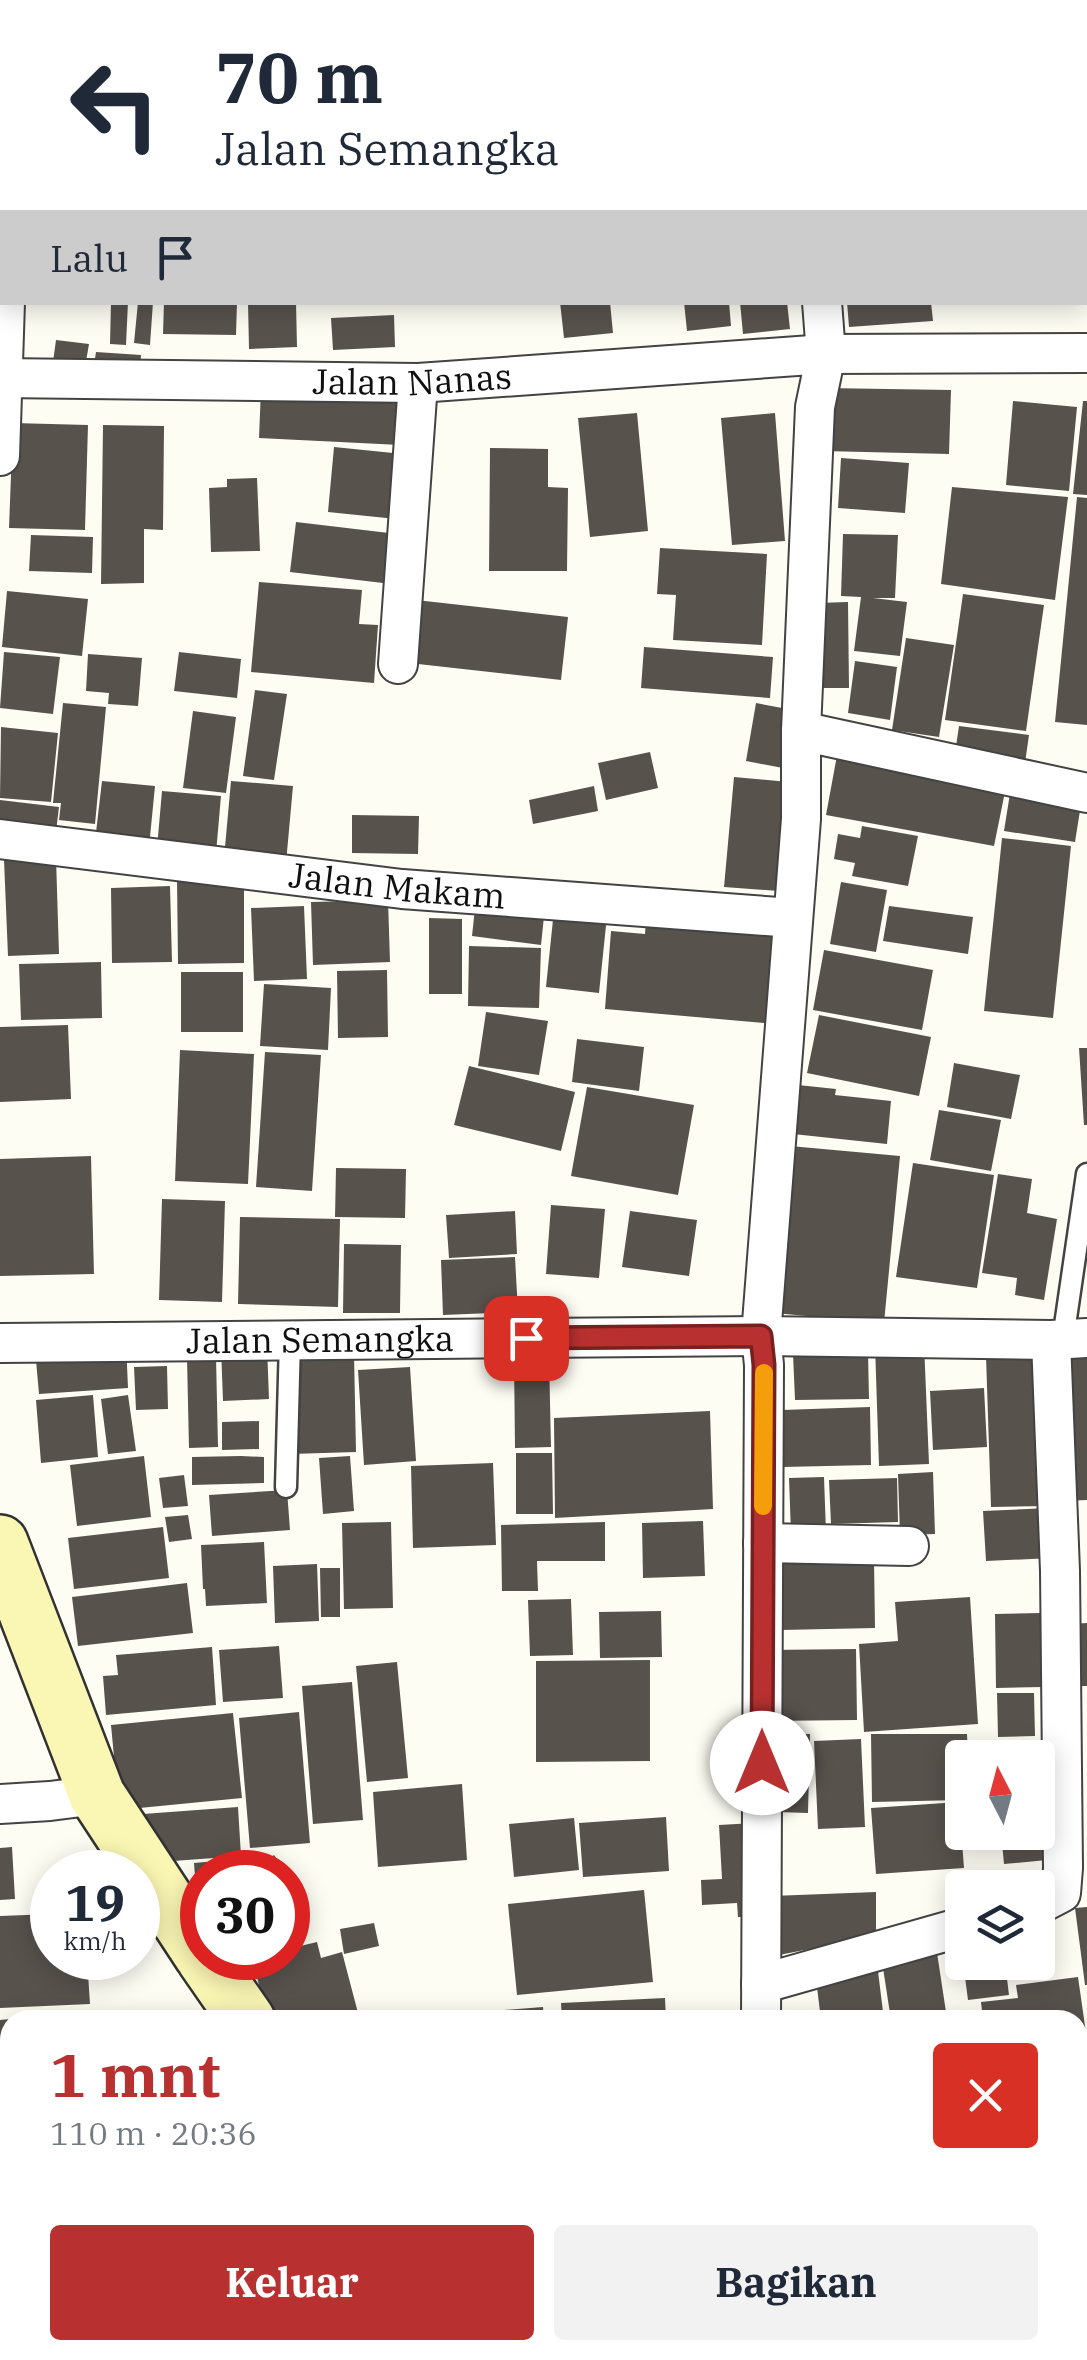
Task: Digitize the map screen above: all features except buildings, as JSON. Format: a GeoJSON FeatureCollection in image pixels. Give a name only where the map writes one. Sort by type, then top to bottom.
{"type":"FeatureCollection","features":[{"type":"Feature","properties":{"kind":"street"},"geometry":{"type":"LineString","coordinates":[[0,456],[5,305]]}},
{"type":"Feature","properties":{"kind":"street"},"geometry":{"type":"LineString","coordinates":[[822,305],[826,354],[815,407],[801,818],[761,1336],[761,2002],[945,1932]]}},
{"type":"Feature","properties":{"kind":"street","name":"Jalan Nanas"},"geometry":{"type":"LineString","coordinates":[[1,378],[418,383],[826,354],[1083,350]]}},
{"type":"Feature","properties":{"kind":"street"},"geometry":{"type":"LineString","coordinates":[[398,664],[418,383]]}},
{"type":"Feature","properties":{"kind":"street"},"geometry":{"type":"LineString","coordinates":[[802,731],[1087,793]]}},
{"type":"Feature","properties":{"kind":"street","name":"Jalan Makam"},"geometry":{"type":"LineString","coordinates":[[0,839],[402,889],[794,918]]}},
{"type":"Feature","properties":{"kind":"street","name":"Jalan Semangka"},"geometry":{"type":"LineString","coordinates":[[0,1342],[761,1336],[1067,1339]]}},
{"type":"Feature","properties":{"kind":"street"},"geometry":{"type":"LineString","coordinates":[[1055,1896],[1061,1893],[1063,1868],[1074,1592],[1067,1339]]}},
{"type":"Feature","properties":{"kind":"street"},"geometry":{"type":"LineString","coordinates":[[763,1542],[909,1546]]}},
{"type":"Feature","properties":{"kind":"street"},"geometry":{"type":"LineString","coordinates":[[0,1543],[97,1795],[180,1921]]}},
{"type":"Feature","properties":{"kind":"street"},"geometry":{"type":"LineString","coordinates":[[0,1804],[97,1795]]}},
{"type":"Feature","properties":{"kind":"street"},"geometry":{"type":"LineString","coordinates":[[220,1980],[240,2010]]}},
{"type":"Feature","properties":{"kind":"lane"},"geometry":{"type":"LineString","coordinates":[[1067,1339],[1087,1174]]}},
{"type":"Feature","properties":{"kind":"lane"},"geometry":{"type":"LineString","coordinates":[[286,1488],[290,1340]]}},
{"type":"Feature","properties":{"kind":"slow traffic"},"geometry":{"type":"LineString","coordinates":[[763,1506],[764,1373]]}},
{"type":"Feature","properties":{"kind":"route"},"geometry":{"type":"LineString","coordinates":[[526,1338],[761,1336],[762,1763]]}}]}
